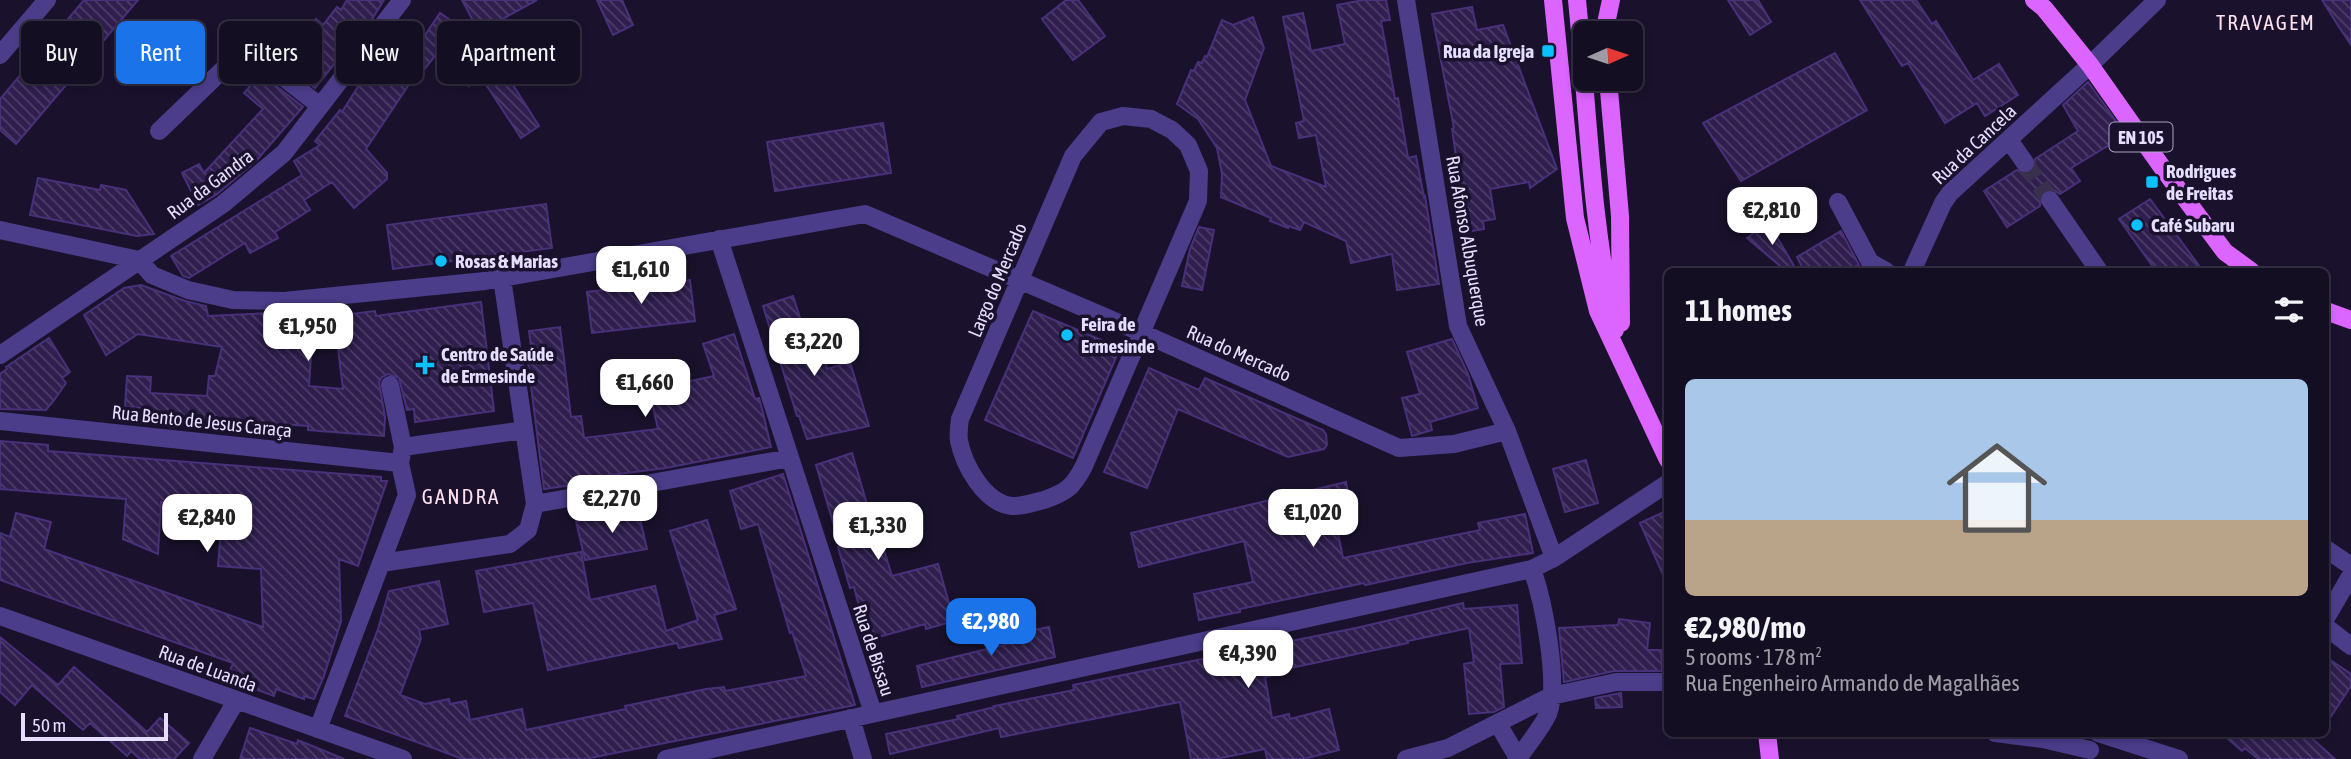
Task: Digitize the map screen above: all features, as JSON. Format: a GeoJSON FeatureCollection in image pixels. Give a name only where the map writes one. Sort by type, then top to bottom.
{"type":"FeatureCollection","features":[{"type":"Feature","properties":{"kind":"main road"},"geometry":{"type":"LineString","coordinates":[[1553,0],[1575,218],[1598,312],[1664,451]]}},
{"type":"Feature","properties":{"kind":"main road"},"geometry":{"type":"LineString","coordinates":[[1577,0],[1606,292],[1621,358]]}},
{"type":"Feature","properties":{"kind":"main road"},"geometry":{"type":"LineString","coordinates":[[1607,21],[1611,0]]}},
{"type":"Feature","properties":{"kind":"main road","name":"EN 105"},"geometry":{"type":"LineString","coordinates":[[2034,0],[2044,8],[2090,65],[2225,252],[2247,268]]}},
{"type":"Feature","properties":{"kind":"main road"},"geometry":{"type":"LineString","coordinates":[[1609,91],[1620,216],[1621,358]]}},
{"type":"Feature","properties":{"kind":"main road"},"geometry":{"type":"LineString","coordinates":[[2329,312],[2351,320]]}},
{"type":"Feature","properties":{"kind":"main road"},"geometry":{"type":"LineString","coordinates":[[1767,737],[1770,759]]}},
{"type":"Feature","properties":{"kind":"street"},"geometry":{"type":"LineString","coordinates":[[0,55],[47,0]]}},
{"type":"Feature","properties":{"kind":"street","name":"Rua da Gandra"},"geometry":{"type":"LineString","coordinates":[[0,355],[223,204],[284,153],[402,0]]}},
{"type":"Feature","properties":{"kind":"street","name":"Rua Afonso Albuquerque"},"geometry":{"type":"LineString","coordinates":[[1406,0],[1458,326],[1507,431],[1553,558]]}},
{"type":"Feature","properties":{"kind":"street","name":"Rua da Cancela"},"geometry":{"type":"LineString","coordinates":[[1913,268],[1943,202],[2157,0]]}},
{"type":"Feature","properties":{"kind":"street"},"geometry":{"type":"LineString","coordinates":[[159,131],[235,58],[244,54],[255,54],[320,106]]}},
{"type":"Feature","properties":{"kind":"street","name":"Largo do Mercado"},"geometry":{"type":"LineString","coordinates":[[1123,116],[1151,119],[1172,130],[1188,145],[1199,171],[1198,201],[1140,332],[1074,485],[1056,496],[1012,506],[995,499],[979,486],[967,466],[959,439],[960,419],[1073,156],[1101,122],[1123,116]]}},
{"type":"Feature","properties":{"kind":"street"},"geometry":{"type":"LineString","coordinates":[[2009,140],[2025,163]]}},
{"type":"Feature","properties":{"kind":"street"},"geometry":{"type":"LineString","coordinates":[[2050,200],[2097,268]]}},
{"type":"Feature","properties":{"kind":"street"},"geometry":{"type":"LineString","coordinates":[[1838,202],[1870,261],[1881,268]]}},
{"type":"Feature","properties":{"kind":"street","name":"Rua do Mercado"},"geometry":{"type":"LineString","coordinates":[[139,260],[152,275],[188,290],[233,300],[284,301],[502,278],[865,214],[1140,332],[1399,448],[1454,443],[1507,431]]}},
{"type":"Feature","properties":{"kind":"street"},"geometry":{"type":"LineString","coordinates":[[0,230],[139,260]]}},
{"type":"Feature","properties":{"kind":"street","name":"Rua de Bissau"},"geometry":{"type":"LineString","coordinates":[[719,239],[873,713]]}},
{"type":"Feature","properties":{"kind":"street"},"geometry":{"type":"LineString","coordinates":[[382,563],[510,544],[528,530],[535,504],[502,278]]}},
{"type":"Feature","properties":{"kind":"street"},"geometry":{"type":"LineString","coordinates":[[318,729],[407,495],[390,385]]}},
{"type":"Feature","properties":{"kind":"street","name":"Rua Bento de Jesus Caraça"},"geometry":{"type":"LineString","coordinates":[[0,421],[402,455],[524,430]]}},
{"type":"Feature","properties":{"kind":"street"},"geometry":{"type":"LineString","coordinates":[[535,504],[790,458]]}},
{"type":"Feature","properties":{"kind":"street"},"geometry":{"type":"LineString","coordinates":[[666,759],[1532,569],[1664,486]]}},
{"type":"Feature","properties":{"kind":"street"},"geometry":{"type":"LineString","coordinates":[[2329,552],[2351,566]]}},
{"type":"Feature","properties":{"kind":"street"},"geometry":{"type":"LineString","coordinates":[[1498,724],[1518,759],[1548,713],[1551,696],[1548,635],[1542,601],[1532,569]]}},
{"type":"Feature","properties":{"kind":"street"},"geometry":{"type":"LineString","coordinates":[[2329,613],[2351,575]]}},
{"type":"Feature","properties":{"kind":"street","name":"Rua de Luanda"},"geometry":{"type":"LineString","coordinates":[[0,616],[403,759]]}},
{"type":"Feature","properties":{"kind":"street"},"geometry":{"type":"LineString","coordinates":[[2329,629],[2351,646]]}},
{"type":"Feature","properties":{"kind":"street"},"geometry":{"type":"LineString","coordinates":[[1406,759],[1448,748],[1551,696],[1616,682],[1664,682]]}},
{"type":"Feature","properties":{"kind":"street"},"geometry":{"type":"LineString","coordinates":[[202,759],[236,701]]}},
{"type":"Feature","properties":{"kind":"street"},"geometry":{"type":"LineString","coordinates":[[851,718],[863,759]]}},
{"type":"Feature","properties":{"kind":"street"},"geometry":{"type":"LineString","coordinates":[[2027,737],[2043,739],[2089,755],[2096,737]]}},
{"type":"Feature","properties":{"kind":"street"},"geometry":{"type":"LineString","coordinates":[[2110,737],[2179,759]]}},
{"type":"Feature","properties":{"kind":"building"},"geometry":{"type":"Polygon","coordinates":[[[84,0],[138,0],[120,21],[116,21],[116,26],[102,42],[102,21],[66,21],[84,0]]]}},
{"type":"Feature","properties":{"kind":"building"},"geometry":{"type":"Polygon","coordinates":[[[347,0],[384,0],[371,21],[336,21],[336,62],[322,79],[322,24],[337,7],[341,10],[347,0]]]}},
{"type":"Feature","properties":{"kind":"building"},"geometry":{"type":"Polygon","coordinates":[[[462,0],[537,0],[499,21],[473,21],[462,0]]]}},
{"type":"Feature","properties":{"kind":"building"},"geometry":{"type":"Polygon","coordinates":[[[597,0],[622,0],[633,25],[613,35],[597,0]]]}},
{"type":"Feature","properties":{"kind":"building"},"geometry":{"type":"Polygon","coordinates":[[[1066,0],[1078,0],[1105,36],[1073,60],[1042,19],[1066,0]]]}},
{"type":"Feature","properties":{"kind":"building"},"geometry":{"type":"Polygon","coordinates":[[[1363,0],[1386,0],[1390,20],[1381,21],[1395,99],[1398,98],[1408,158],[1416,156],[1439,284],[1397,290],[1392,254],[1351,263],[1346,241],[1304,222],[1300,230],[1288,228],[1221,197],[1222,174],[1217,148],[1198,119],[1177,104],[1191,70],[1194,71],[1198,62],[1202,63],[1205,56],[1207,57],[1222,20],[1233,25],[1253,17],[1264,48],[1245,100],[1271,166],[1326,187],[1316,135],[1299,138],[1296,123],[1304,121],[1283,17],[1303,13],[1311,51],[1345,44],[1337,5],[1363,0]]]}},
{"type":"Feature","properties":{"kind":"building"},"geometry":{"type":"Polygon","coordinates":[[[1728,0],[1758,0],[1771,22],[1750,35],[1728,0]]]}},
{"type":"Feature","properties":{"kind":"building"},"geometry":{"type":"Polygon","coordinates":[[[1860,0],[1916,0],[1932,24],[1936,21],[1973,80],[1999,64],[2018,95],[1985,116],[1977,103],[1945,123],[1908,63],[1902,66],[1860,0]]]}},
{"type":"Feature","properties":{"kind":"building"},"geometry":{"type":"Polygon","coordinates":[[[2322,0],[2351,0],[2351,45],[2337,24],[2322,0]]]}},
{"type":"Feature","properties":{"kind":"building"},"geometry":{"type":"Polygon","coordinates":[[[1472,7],[1477,30],[1503,25],[1557,169],[1530,188],[1529,182],[1490,189],[1495,219],[1483,221],[1484,229],[1466,232],[1456,171],[1454,128],[1432,14],[1472,7]]]}},
{"type":"Feature","properties":{"kind":"building"},"geometry":{"type":"Polygon","coordinates":[[[440,13],[452,21],[437,21],[437,53],[423,71],[423,38],[440,13]]]}},
{"type":"Feature","properties":{"kind":"building"},"geometry":{"type":"Polygon","coordinates":[[[1835,53],[1867,110],[1741,181],[1703,123],[1835,53]]]}},
{"type":"Feature","properties":{"kind":"building"},"geometry":{"type":"Polygon","coordinates":[[[21,74],[21,84],[67,84],[16,144],[0,130],[0,99],[21,74]]]}},
{"type":"Feature","properties":{"kind":"building"},"geometry":{"type":"Polygon","coordinates":[[[2088,82],[2126,135],[2071,168],[2080,181],[2060,194],[2054,190],[2044,190],[2040,196],[2040,206],[2007,227],[1984,191],[2017,170],[2025,174],[2031,173],[2035,167],[2035,159],[2078,131],[2063,105],[2088,82]]]}},
{"type":"Feature","properties":{"kind":"building"},"geometry":{"type":"Polygon","coordinates":[[[252,84],[274,84],[303,107],[256,161],[216,195],[198,205],[182,173],[199,164],[204,173],[263,109],[244,93],[252,84]]]}},
{"type":"Feature","properties":{"kind":"building"},"geometry":{"type":"Polygon","coordinates":[[[409,84],[366,149],[387,173],[387,179],[354,208],[332,182],[304,200],[310,210],[275,232],[278,238],[250,253],[245,243],[189,278],[183,276],[171,256],[302,175],[294,161],[320,145],[315,141],[340,110],[342,112],[359,85],[409,84]]]}},
{"type":"Feature","properties":{"kind":"building"},"geometry":{"type":"Polygon","coordinates":[[[486,84],[512,84],[539,126],[521,138],[486,84]]]}},
{"type":"Feature","properties":{"kind":"building"},"geometry":{"type":"Polygon","coordinates":[[[883,123],[891,173],[775,191],[767,142],[883,123]]]}},
{"type":"Feature","properties":{"kind":"building"},"geometry":{"type":"Polygon","coordinates":[[[38,178],[100,190],[101,185],[126,190],[154,234],[137,236],[30,215],[38,178]]]}},
{"type":"Feature","properties":{"kind":"building"},"geometry":{"type":"Polygon","coordinates":[[[2150,199],[2201,268],[2154,268],[2119,219],[2150,199]]]}},
{"type":"Feature","properties":{"kind":"building"},"geometry":{"type":"Polygon","coordinates":[[[546,204],[552,248],[393,269],[387,225],[546,204]]]}},
{"type":"Feature","properties":{"kind":"building"},"geometry":{"type":"Polygon","coordinates":[[[1768,222],[1795,268],[1782,268],[1747,238],[1768,222]]]}},
{"type":"Feature","properties":{"kind":"building"},"geometry":{"type":"Polygon","coordinates":[[[1199,227],[1214,230],[1202,290],[1182,286],[1190,249],[1199,227]]]}},
{"type":"Feature","properties":{"kind":"building"},"geometry":{"type":"Polygon","coordinates":[[[1841,231],[1859,265],[1853,268],[1802,268],[1797,257],[1841,231]]]}},
{"type":"Feature","properties":{"kind":"building"},"geometry":{"type":"Polygon","coordinates":[[[690,280],[695,321],[592,333],[587,292],[690,280]]]}},
{"type":"Feature","properties":{"kind":"building"},"geometry":{"type":"Polygon","coordinates":[[[141,285],[206,306],[208,316],[314,311],[309,386],[343,389],[334,316],[375,311],[376,316],[481,302],[494,411],[415,422],[414,409],[407,410],[399,378],[388,374],[379,382],[385,417],[384,436],[308,430],[308,426],[180,416],[180,421],[146,420],[147,408],[125,407],[127,376],[151,377],[150,393],[207,396],[209,376],[215,376],[222,347],[138,334],[106,355],[84,315],[124,288],[141,285]]]}},
{"type":"Feature","properties":{"kind":"building"},"geometry":{"type":"Polygon","coordinates":[[[793,296],[815,364],[825,361],[827,369],[850,362],[869,426],[807,439],[797,416],[763,306],[793,296]]]}},
{"type":"Feature","properties":{"kind":"building"},"geometry":{"type":"Polygon","coordinates":[[[1033,311],[1120,348],[1073,458],[985,420],[1033,311]]]}},
{"type":"Feature","properties":{"kind":"building"},"geometry":{"type":"Polygon","coordinates":[[[560,327],[571,417],[581,416],[584,438],[658,429],[649,390],[714,376],[703,344],[734,334],[755,399],[759,398],[771,447],[666,468],[579,479],[579,484],[544,489],[527,354],[532,353],[529,331],[560,327]]]}},
{"type":"Feature","properties":{"kind":"building"},"geometry":{"type":"Polygon","coordinates":[[[49,338],[70,372],[62,378],[66,383],[55,399],[46,410],[0,409],[0,374],[49,338]]]}},
{"type":"Feature","properties":{"kind":"building"},"geometry":{"type":"Polygon","coordinates":[[[1452,339],[1468,374],[1478,408],[1430,422],[1432,430],[1412,436],[1402,398],[1420,394],[1407,352],[1452,339]]]}},
{"type":"Feature","properties":{"kind":"building"},"geometry":{"type":"Polygon","coordinates":[[[645,363],[650,378],[622,386],[618,372],[645,363]]]}},
{"type":"Feature","properties":{"kind":"building"},"geometry":{"type":"Polygon","coordinates":[[[1149,368],[1199,390],[1205,378],[1323,430],[1327,445],[1324,449],[1288,457],[1178,409],[1147,488],[1104,472],[1149,368]]]}},
{"type":"Feature","properties":{"kind":"building"},"geometry":{"type":"Polygon","coordinates":[[[0,441],[48,445],[48,451],[381,477],[381,481],[387,481],[358,566],[339,559],[341,621],[314,699],[304,696],[304,699],[276,689],[274,696],[227,679],[233,663],[0,580],[0,533],[10,537],[16,513],[51,522],[44,549],[263,627],[261,569],[218,566],[223,508],[161,502],[158,554],[123,539],[126,499],[0,489],[0,441]]]}},
{"type":"Feature","properties":{"kind":"building"},"geometry":{"type":"Polygon","coordinates":[[[852,453],[876,535],[879,534],[892,576],[938,564],[954,621],[926,629],[925,624],[868,640],[854,587],[850,588],[816,465],[852,453]]]}},
{"type":"Feature","properties":{"kind":"building"},"geometry":{"type":"Polygon","coordinates":[[[1586,460],[1598,503],[1565,512],[1553,469],[1586,460]]]}},
{"type":"Feature","properties":{"kind":"building"},"geometry":{"type":"Polygon","coordinates":[[[783,474],[855,705],[585,759],[463,759],[345,716],[378,629],[389,591],[439,581],[448,624],[419,630],[421,639],[400,695],[425,704],[449,699],[450,704],[466,701],[470,720],[522,709],[526,730],[706,689],[724,687],[725,691],[806,676],[792,632],[790,633],[758,524],[741,529],[730,491],[783,474]]]}},
{"type":"Feature","properties":{"kind":"building"},"geometry":{"type":"Polygon","coordinates":[[[1346,482],[1352,514],[1335,518],[1343,558],[1480,530],[1478,523],[1525,514],[1533,553],[1467,563],[1365,585],[1364,583],[1199,620],[1194,594],[1253,582],[1244,541],[1139,567],[1131,533],[1346,482]]]}},
{"type":"Feature","properties":{"kind":"building"},"geometry":{"type":"Polygon","coordinates":[[[638,510],[647,549],[585,560],[576,521],[638,510]]]}},
{"type":"Feature","properties":{"kind":"building"},"geometry":{"type":"Polygon","coordinates":[[[1664,512],[1664,577],[1640,523],[1664,512]]]}},
{"type":"Feature","properties":{"kind":"building"},"geometry":{"type":"Polygon","coordinates":[[[707,520],[736,609],[714,615],[722,639],[679,648],[677,643],[548,670],[533,603],[484,612],[476,571],[581,552],[590,600],[655,586],[666,631],[698,620],[670,531],[707,520]]]}},
{"type":"Feature","properties":{"kind":"building"},"geometry":{"type":"Polygon","coordinates":[[[1463,603],[1464,609],[1517,605],[1522,663],[1500,664],[1504,707],[1494,712],[1469,714],[1464,664],[1474,662],[1469,628],[1286,669],[1286,673],[1265,677],[1272,718],[1289,714],[1290,719],[1329,709],[1339,750],[1303,759],[1267,759],[1265,749],[1216,759],[1191,759],[1180,702],[1001,737],[999,728],[890,754],[886,734],[958,719],[957,716],[994,706],[1074,690],[1073,685],[1356,628],[1463,603]]]}},
{"type":"Feature","properties":{"kind":"building"},"geometry":{"type":"Polygon","coordinates":[[[1619,619],[1650,623],[1647,650],[1661,650],[1662,671],[1614,671],[1564,682],[1559,628],[1618,625],[1619,619]]]}},
{"type":"Feature","properties":{"kind":"building"},"geometry":{"type":"Polygon","coordinates":[[[1049,627],[1055,657],[922,687],[917,666],[1012,643],[1010,635],[1049,627]]]}},
{"type":"Feature","properties":{"kind":"building"},"geometry":{"type":"Polygon","coordinates":[[[0,637],[58,685],[74,667],[147,732],[160,718],[189,743],[174,759],[140,759],[131,751],[127,756],[90,723],[83,730],[32,685],[15,705],[0,692],[0,637]]]}},
{"type":"Feature","properties":{"kind":"building"},"geometry":{"type":"Polygon","coordinates":[[[2329,659],[2351,674],[2351,686],[2329,719],[2329,659]]]}},
{"type":"Feature","properties":{"kind":"building"},"geometry":{"type":"Polygon","coordinates":[[[1621,693],[1622,707],[1596,708],[1595,698],[1621,693]]]}},
{"type":"Feature","properties":{"kind":"building"},"geometry":{"type":"Polygon","coordinates":[[[250,728],[297,744],[298,740],[344,759],[240,759],[250,728]]]}},
{"type":"Feature","properties":{"kind":"building"},"geometry":{"type":"Polygon","coordinates":[[[2226,737],[2310,737],[2335,759],[2258,759],[2245,748],[2242,751],[2226,737]]]}},
{"type":"Feature","properties":{"kind":"tunnel"},"geometry":{"type":"LineString","coordinates":[[2025,163],[2050,200]]}},
{"type":"Feature","properties":{"kind":"place","name":"Rua da Igreja"},"geometry":{"type":"Point","coordinates":[1548,51]}},
{"type":"Feature","properties":{"kind":"place","name":"Rodrigues de Freitas"},"geometry":{"type":"Point","coordinates":[2152,182]}},
{"type":"Feature","properties":{"kind":"place","name":"Café Subaru"},"geometry":{"type":"Point","coordinates":[2137,225]}},
{"type":"Feature","properties":{"kind":"place","name":"Rosas & Marias"},"geometry":{"type":"Point","coordinates":[441,261]}},
{"type":"Feature","properties":{"kind":"place","name":"Feira de Ermesinde"},"geometry":{"type":"Point","coordinates":[1067,335]}},
{"type":"Feature","properties":{"kind":"place","name":"Centro de Saúde de Ermesinde"},"geometry":{"type":"Point","coordinates":[425,365]}},
{"type":"Feature","properties":{"kind":"district","name":"TRAVAGEM"},"geometry":{"type":"Point","coordinates":[2266,22]}},
{"type":"Feature","properties":{"kind":"district","name":"GANDRA"},"geometry":{"type":"Point","coordinates":[461,496]}}]}
